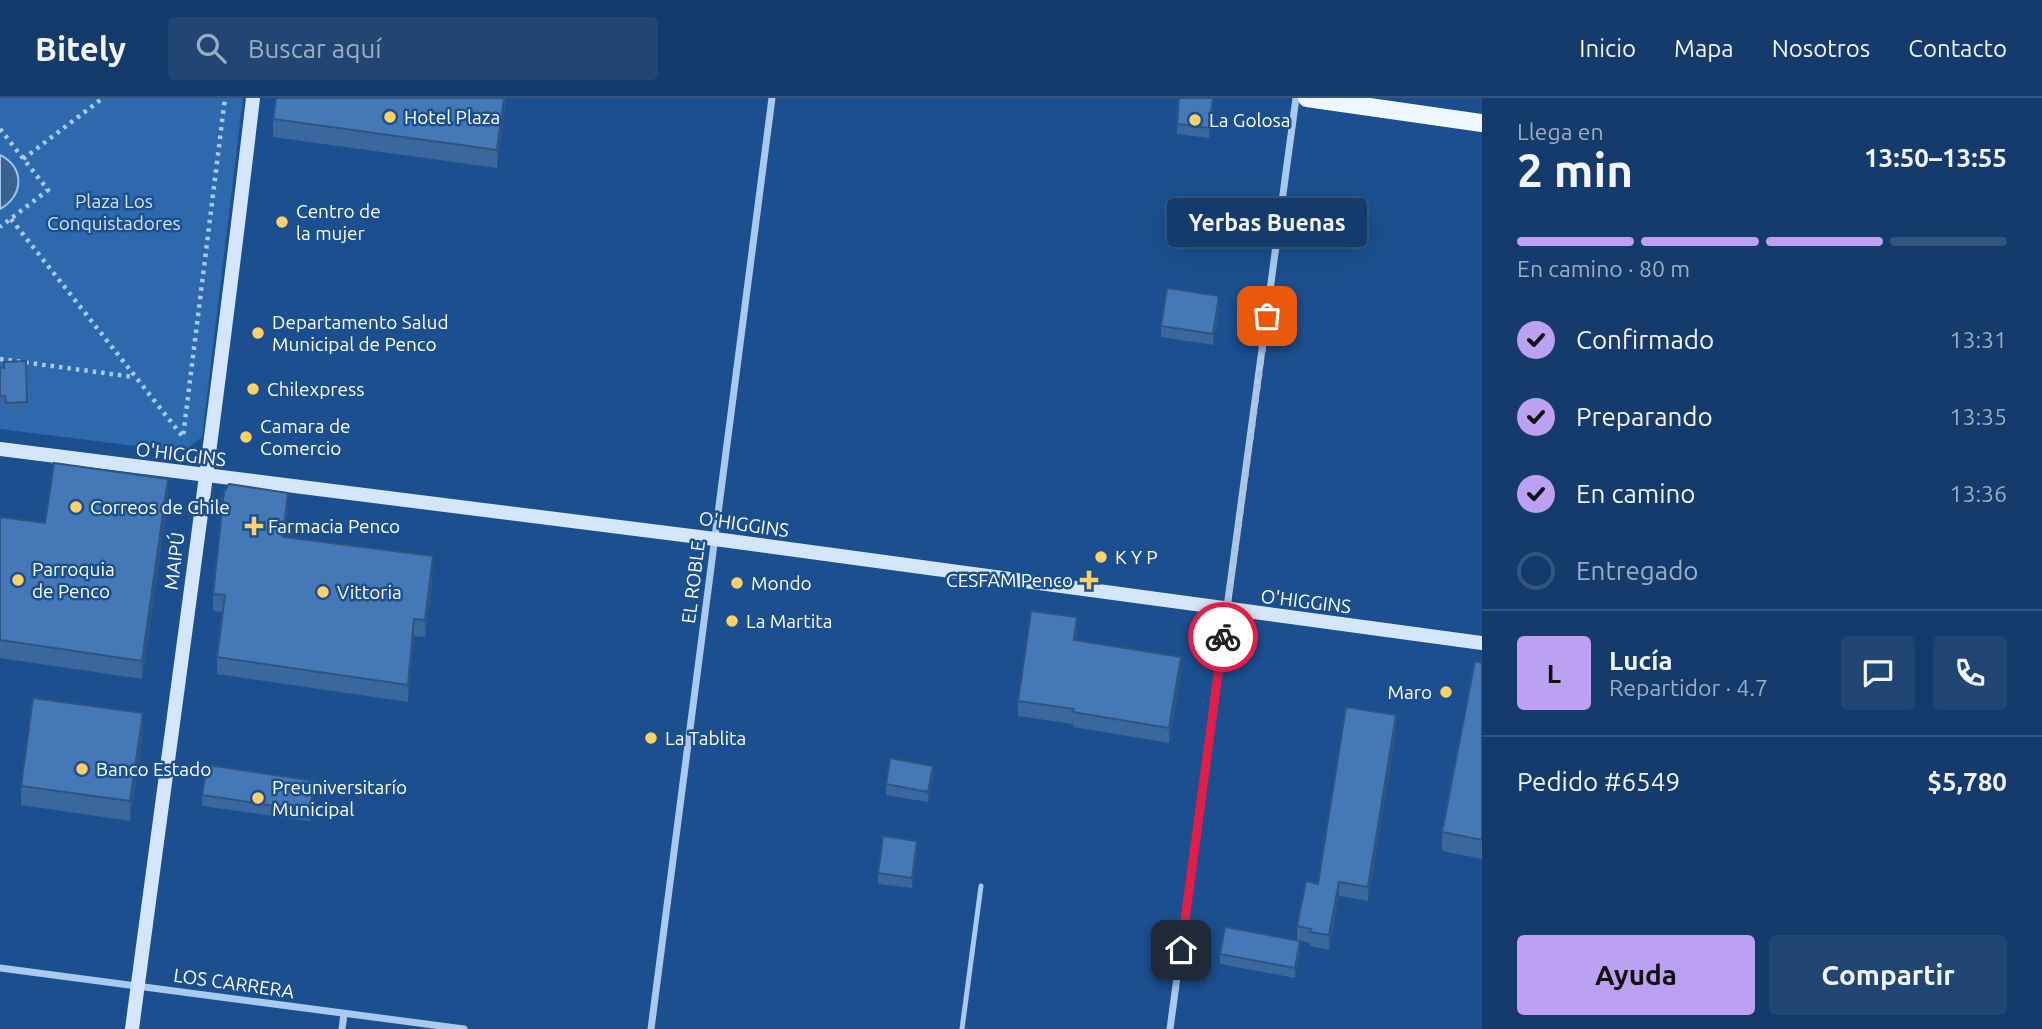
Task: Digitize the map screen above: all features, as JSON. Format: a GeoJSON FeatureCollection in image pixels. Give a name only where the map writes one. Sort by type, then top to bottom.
{"type":"FeatureCollection","features":[{"type":"Feature","properties":{"kind":"main road"},"geometry":{"type":"LineString","coordinates":[[1307,98],[1482,123]]}},
{"type":"Feature","properties":{"kind":"street","name":"MAIPÚ"},"geometry":{"type":"LineString","coordinates":[[132,1029],[229,305],[253,98]]}},
{"type":"Feature","properties":{"kind":"street","name":"EL ROBLE"},"geometry":{"type":"LineString","coordinates":[[651,1029],[772,98]]}},
{"type":"Feature","properties":{"kind":"street"},"geometry":{"type":"LineString","coordinates":[[1170,1029],[1296,98]]}},
{"type":"Feature","properties":{"kind":"street","name":"O'HIGGINS"},"geometry":{"type":"LineString","coordinates":[[0,449],[715,539],[1482,643]]}},
{"type":"Feature","properties":{"kind":"street","name":"LOS CARRERA"},"geometry":{"type":"LineString","coordinates":[[0,968],[464,1029]]}},
{"type":"Feature","properties":{"kind":"street"},"geometry":{"type":"LineString","coordinates":[[342,1029],[344,1014]]}},
{"type":"Feature","properties":{"kind":"lane"},"geometry":{"type":"LineString","coordinates":[[962,1029],[981,886]]}},
{"type":"Feature","properties":{"kind":"path"},"geometry":{"type":"LineString","coordinates":[[23,159],[103,98]]}},
{"type":"Feature","properties":{"kind":"path"},"geometry":{"type":"LineString","coordinates":[[11,219],[183,437],[225,98]]}},
{"type":"Feature","properties":{"kind":"path"},"geometry":{"type":"LineString","coordinates":[[0,129],[48,190],[0,228]]}},
{"type":"Feature","properties":{"kind":"path"},"geometry":{"type":"LineString","coordinates":[[0,359],[136,377]]}},
{"type":"Feature","properties":{"kind":"green space","name":"Plaza Los Conquistadores"},"geometry":{"type":"Polygon","coordinates":[[[0,98],[243,98],[202,437],[183,452],[0,429],[0,98]]]}},
{"type":"Feature","properties":{"kind":"shaded area"},"geometry":{"type":"Polygon","coordinates":[[[0,155],[14,167],[18,182],[14,197],[0,209],[0,155]]]}},
{"type":"Feature","properties":{"kind":"building","name":"Hotel Plaza"},"geometry":{"type":"Polygon","coordinates":[[[276,98],[504,98],[497,150],[273,119],[276,98]]]}},
{"type":"Feature","properties":{"kind":"building","name":"La Golosa"},"geometry":{"type":"Polygon","coordinates":[[[1179,98],[1213,98],[1209,128],[1177,124],[1179,98]]]}},
{"type":"Feature","properties":{"kind":"building"},"geometry":{"type":"Polygon","coordinates":[[[1167,288],[1219,296],[1213,334],[1161,326],[1167,288]]]}},
{"type":"Feature","properties":{"kind":"building"},"geometry":{"type":"Polygon","coordinates":[[[26,361],[27,402],[6,403],[5,396],[0,396],[0,367],[4,368],[4,362],[26,361]]]}},
{"type":"Feature","properties":{"kind":"building"},"geometry":{"type":"Polygon","coordinates":[[[54,463],[168,479],[142,661],[0,640],[0,517],[45,523],[54,463]]]}},
{"type":"Feature","properties":{"kind":"building"},"geometry":{"type":"Polygon","coordinates":[[[229,484],[288,493],[283,537],[433,556],[425,620],[414,619],[408,685],[217,657],[225,595],[213,594],[224,492],[229,484]]]}},
{"type":"Feature","properties":{"kind":"building"},"geometry":{"type":"Polygon","coordinates":[[[1031,611],[1077,617],[1074,640],[1181,657],[1169,728],[1018,701],[1031,611]]]}},
{"type":"Feature","properties":{"kind":"building"},"geometry":{"type":"Polygon","coordinates":[[[1475,661],[1482,663],[1482,840],[1442,832],[1475,661]]]}},
{"type":"Feature","properties":{"kind":"building","name":"Banco Estado"},"geometry":{"type":"Polygon","coordinates":[[[33,698],[143,713],[130,801],[21,786],[33,698]]]}},
{"type":"Feature","properties":{"kind":"building"},"geometry":{"type":"Polygon","coordinates":[[[1346,707],[1396,715],[1368,887],[1339,882],[1329,935],[1310,932],[1311,929],[1297,926],[1306,881],[1318,884],[1346,707]]]}},
{"type":"Feature","properties":{"kind":"building"},"geometry":{"type":"Polygon","coordinates":[[[890,758],[933,766],[928,792],[886,784],[890,758]]]}},
{"type":"Feature","properties":{"kind":"building","name":"Preuniversitarío Municipal"},"geometry":{"type":"Polygon","coordinates":[[[207,765],[314,781],[310,811],[202,795],[207,765]]]}},
{"type":"Feature","properties":{"kind":"building"},"geometry":{"type":"Polygon","coordinates":[[[883,836],[917,841],[912,878],[878,873],[883,836]]]}},
{"type":"Feature","properties":{"kind":"building"},"geometry":{"type":"Polygon","coordinates":[[[1225,927],[1300,941],[1295,968],[1220,954],[1225,927]]]}},
{"type":"Feature","properties":{"kind":"way so far"},"geometry":{"type":"LineString","coordinates":[[1223,637],[1267,316]]}},
{"type":"Feature","properties":{"kind":"place","name":"Hotel Plaza"},"geometry":{"type":"Point","coordinates":[390,117]}},
{"type":"Feature","properties":{"kind":"place","name":"La Golosa"},"geometry":{"type":"Point","coordinates":[1195,120]}},
{"type":"Feature","properties":{"kind":"place","name":"Centro de la mujer"},"geometry":{"type":"Point","coordinates":[282,222]}},
{"type":"Feature","properties":{"kind":"place","name":"Yerbas Buenas"},"geometry":{"type":"Point","coordinates":[1267,316]}},
{"type":"Feature","properties":{"kind":"place","name":"Departamento Salud Municipal de Penco"},"geometry":{"type":"Point","coordinates":[258,333]}},
{"type":"Feature","properties":{"kind":"place","name":"Chilexpress"},"geometry":{"type":"Point","coordinates":[253,389]}},
{"type":"Feature","properties":{"kind":"place","name":"Camara de Comercio"},"geometry":{"type":"Point","coordinates":[246,437]}},
{"type":"Feature","properties":{"kind":"place","name":"Correos de Chile"},"geometry":{"type":"Point","coordinates":[76,507]}},
{"type":"Feature","properties":{"kind":"place","name":"Farmacia Penco"},"geometry":{"type":"Point","coordinates":[254,526]}},
{"type":"Feature","properties":{"kind":"place","name":"K Y P"},"geometry":{"type":"Point","coordinates":[1101,557]}},
{"type":"Feature","properties":{"kind":"place","name":"Parroquia de Penco"},"geometry":{"type":"Point","coordinates":[18,580]}},
{"type":"Feature","properties":{"kind":"place","name":"CESFAM Penco"},"geometry":{"type":"Point","coordinates":[1089,580]}},
{"type":"Feature","properties":{"kind":"place","name":"Mondo"},"geometry":{"type":"Point","coordinates":[737,583]}},
{"type":"Feature","properties":{"kind":"place","name":"Vittoria"},"geometry":{"type":"Point","coordinates":[323,592]}},
{"type":"Feature","properties":{"kind":"place","name":"La Martita"},"geometry":{"type":"Point","coordinates":[732,621]}},
{"type":"Feature","properties":{"kind":"place","name":"Maro"},"geometry":{"type":"Point","coordinates":[1446,692]}},
{"type":"Feature","properties":{"kind":"place","name":"La Tablita"},"geometry":{"type":"Point","coordinates":[651,738]}},
{"type":"Feature","properties":{"kind":"place","name":"Banco Estado"},"geometry":{"type":"Point","coordinates":[82,769]}},
{"type":"Feature","properties":{"kind":"place","name":"Preuniversitarío Municipal"},"geometry":{"type":"Point","coordinates":[258,798]}},
{"type":"Feature","properties":{"kind":"route"},"geometry":{"type":"LineString","coordinates":[[1181,950],[1223,637]]}}]}
